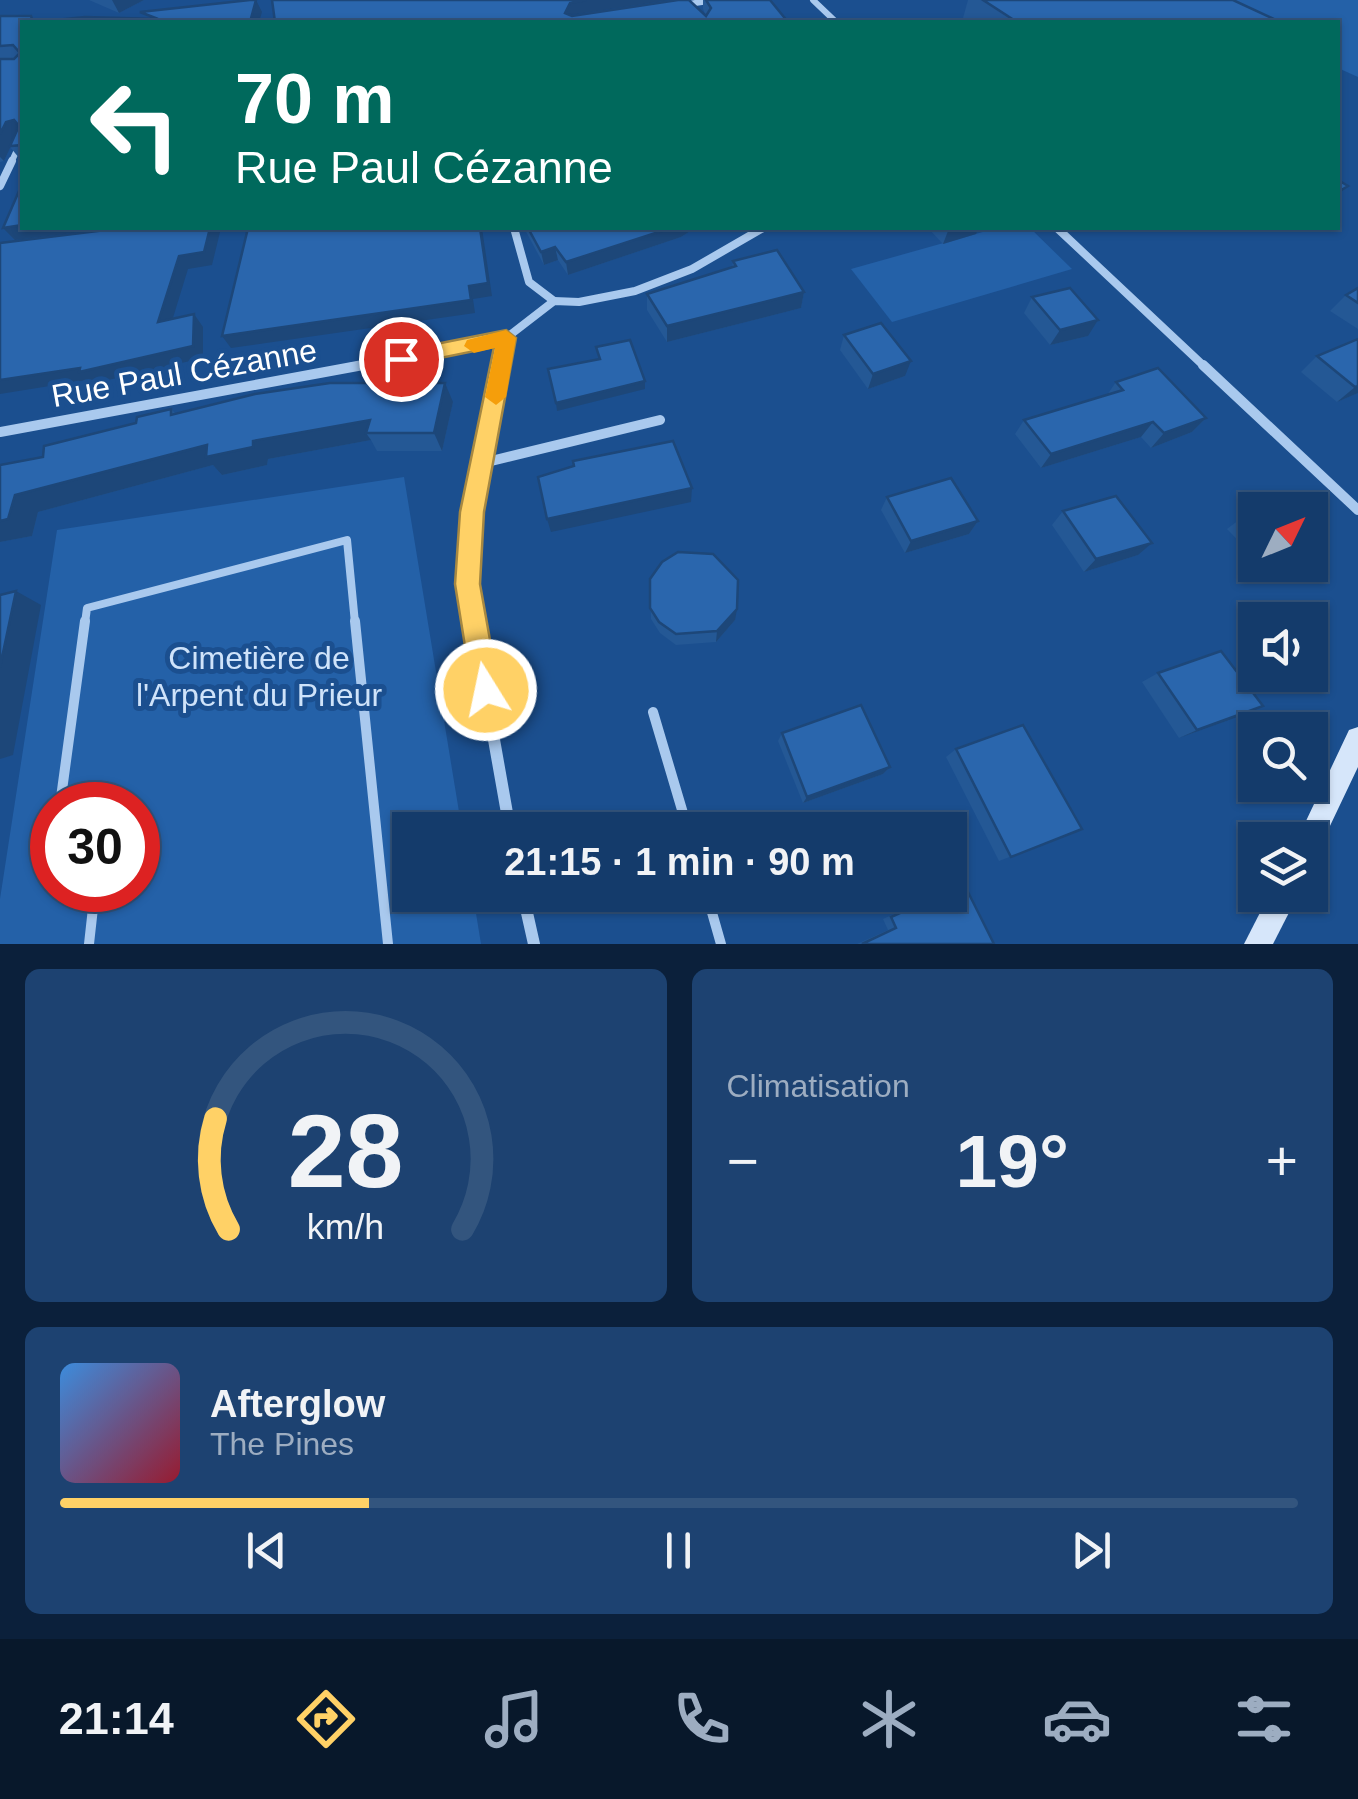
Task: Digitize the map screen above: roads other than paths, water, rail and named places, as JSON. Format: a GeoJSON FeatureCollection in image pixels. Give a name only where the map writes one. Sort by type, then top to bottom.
{"type":"FeatureCollection","features":[{"type":"Feature","properties":{"kind":"street"},"geometry":{"type":"LineString","coordinates":[[674,6],[715,0]]}},
{"type":"Feature","properties":{"kind":"street"},"geometry":{"type":"LineString","coordinates":[[813,0],[834,20]]}},
{"type":"Feature","properties":{"kind":"street"},"geometry":{"type":"LineString","coordinates":[[692,4],[700,17]]}},
{"type":"Feature","properties":{"kind":"street"},"geometry":{"type":"LineString","coordinates":[[0,186],[20,143]]}},
{"type":"Feature","properties":{"kind":"street"},"geometry":{"type":"LineString","coordinates":[[515,230],[529,282],[554,301],[584,303],[720,258],[760,230]]}},
{"type":"Feature","properties":{"kind":"street"},"geometry":{"type":"LineString","coordinates":[[1059,230],[1358,510]]}},
{"type":"Feature","properties":{"kind":"street","name":"Rue Paul Cézanne"},"geometry":{"type":"LineString","coordinates":[[0,432],[506,338],[554,301]]}},
{"type":"Feature","properties":{"kind":"street"},"geometry":{"type":"LineString","coordinates":[[506,338],[472,512],[467,584],[507,812]]}},
{"type":"Feature","properties":{"kind":"street"},"geometry":{"type":"LineString","coordinates":[[483,463],[660,420]]}},
{"type":"Feature","properties":{"kind":"street"},"geometry":{"type":"LineString","coordinates":[[1319,822],[1358,739]]}},
{"type":"Feature","properties":{"kind":"street"},"geometry":{"type":"LineString","coordinates":[[527,912],[534,944]]}},
{"type":"Feature","properties":{"kind":"street"},"geometry":{"type":"LineString","coordinates":[[1258,944],[1275,912]]}},
{"type":"Feature","properties":{"kind":"lane"},"geometry":{"type":"LineString","coordinates":[[63,782],[86,608],[347,540],[388,944]]}},
{"type":"Feature","properties":{"kind":"lane"},"geometry":{"type":"LineString","coordinates":[[654,712],[683,812]]}},
{"type":"Feature","properties":{"kind":"lane"},"geometry":{"type":"LineString","coordinates":[[90,944],[93,912]]}},
{"type":"Feature","properties":{"kind":"lane"},"geometry":{"type":"LineString","coordinates":[[712,912],[722,944]]}},
{"type":"Feature","properties":{"kind":"park label","name":"Cimetière de l'Arpent du Prieur"},"geometry":{"type":"Point","coordinates":[259,676]}}]}
